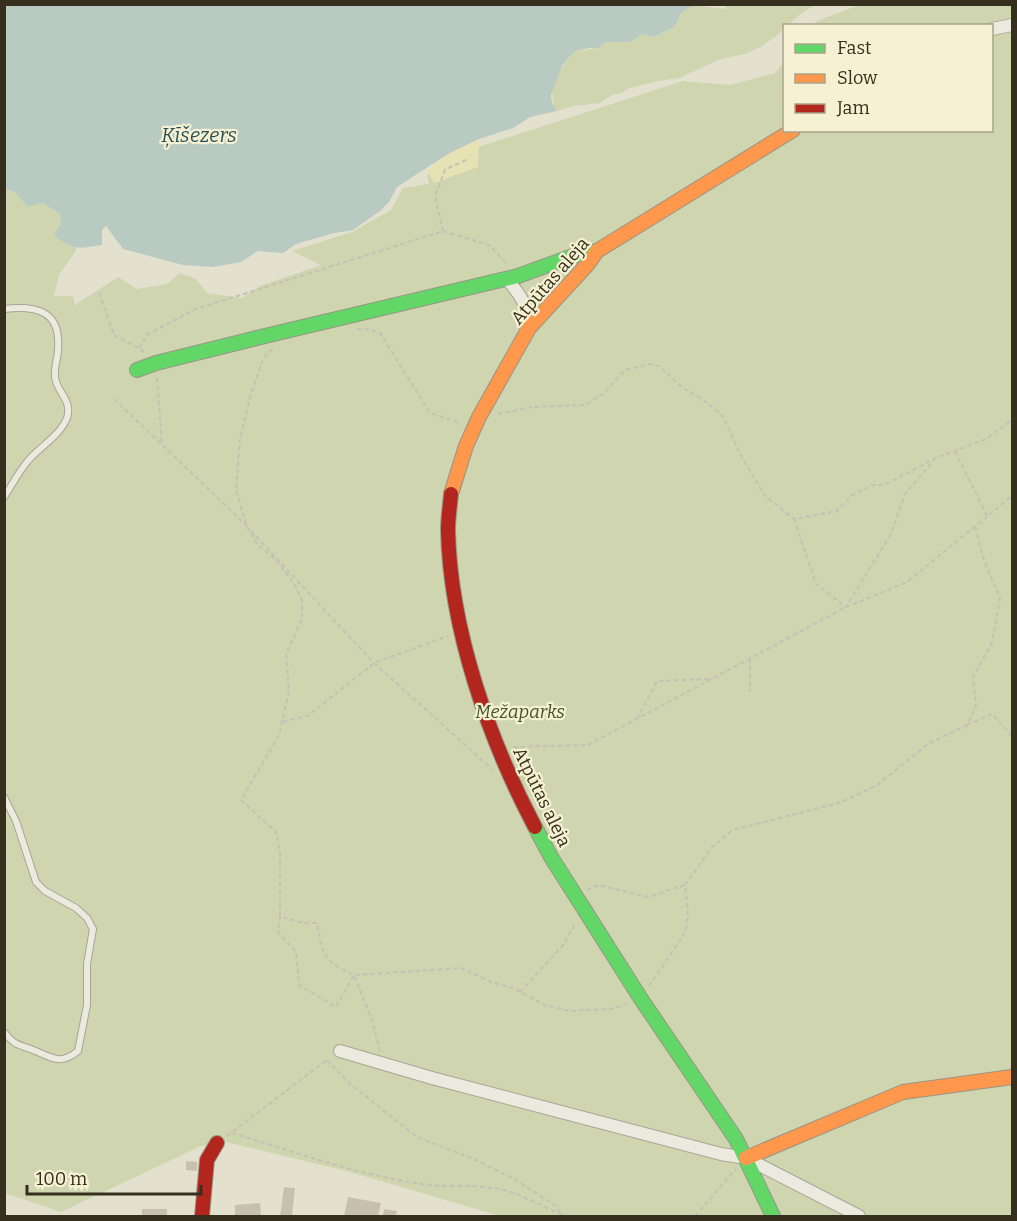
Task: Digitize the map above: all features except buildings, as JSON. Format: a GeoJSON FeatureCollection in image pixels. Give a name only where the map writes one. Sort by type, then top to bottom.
{"type":"FeatureCollection","features":[{"type":"Feature","properties":{"kind":"street"},"geometry":{"type":"LineString","coordinates":[[993,29],[1012,26]]}},
{"type":"Feature","properties":{"kind":"street","name":"Atpūtas aleja"},"geometry":{"type":"LineString","coordinates":[[773,1216],[736,1139],[575,895],[551,857],[516,791],[482,706],[462,631],[451,574],[447,528],[452,487],[466,446],[479,417],[529,328],[597,251],[790,132]]}},
{"type":"Feature","properties":{"kind":"street"},"geometry":{"type":"LineString","coordinates":[[137,370],[156,363],[513,278],[573,256],[597,251]]}},
{"type":"Feature","properties":{"kind":"street"},"geometry":{"type":"LineString","coordinates":[[513,278],[523,297],[529,328]]}},
{"type":"Feature","properties":{"kind":"street"},"geometry":{"type":"LineString","coordinates":[[340,1051],[432,1078],[721,1154],[746,1158],[859,1216]]}},
{"type":"Feature","properties":{"kind":"street"},"geometry":{"type":"LineString","coordinates":[[746,1158],[903,1092],[1012,1077]]}},
{"type":"Feature","properties":{"kind":"street"},"geometry":{"type":"LineString","coordinates":[[202,1216],[207,1160],[217,1143]]}},
{"type":"Feature","properties":{"kind":"lane"},"geometry":{"type":"LineString","coordinates":[[4,309],[37,310],[47,314],[55,322],[59,333],[55,378],[68,408],[63,425],[27,462],[4,497]]}},
{"type":"Feature","properties":{"kind":"lane"},"geometry":{"type":"LineString","coordinates":[[4,797],[21,835],[34,879],[45,891],[79,910],[91,924],[93,936],[87,964],[87,1005],[78,1051],[66,1059],[53,1059],[14,1044],[4,1032]]}},
{"type":"Feature","properties":{"kind":"path"},"geometry":{"type":"LineString","coordinates":[[444,231],[435,195],[445,170],[466,160]]}},
{"type":"Feature","properties":{"kind":"path"},"geometry":{"type":"LineString","coordinates":[[140,348],[148,334],[196,309],[444,231],[489,245],[513,278]]}},
{"type":"Feature","properties":{"kind":"path"},"geometry":{"type":"LineString","coordinates":[[99,293],[114,335],[140,348],[156,363],[162,444]]}},
{"type":"Feature","properties":{"kind":"path"},"geometry":{"type":"LineString","coordinates":[[357,329],[380,333],[430,413],[461,423],[479,417],[532,407],[585,405],[603,394],[626,370],[649,364],[659,366],[682,387],[705,401],[723,416],[740,454],[765,496],[794,519],[816,584],[846,607]]}},
{"type":"Feature","properties":{"kind":"path"},"geometry":{"type":"LineString","coordinates":[[275,348],[263,359],[251,394],[240,438],[236,490],[247,527],[258,544],[278,561],[295,585],[302,600],[302,619],[286,654],[289,691],[279,735],[241,800],[276,832],[280,854],[278,932],[296,952],[299,985],[336,1007],[354,975]]}},
{"type":"Feature","properties":{"kind":"path"},"geometry":{"type":"LineString","coordinates":[[114,399],[247,527],[374,663],[498,775]]}},
{"type":"Feature","properties":{"kind":"path"},"geometry":{"type":"LineString","coordinates":[[794,519],[837,511],[850,496],[872,485],[884,485],[936,458],[986,440],[1012,420]]}},
{"type":"Feature","properties":{"kind":"path"},"geometry":{"type":"LineString","coordinates":[[955,451],[987,516]]}},
{"type":"Feature","properties":{"kind":"path"},"geometry":{"type":"LineString","coordinates":[[846,607],[891,534],[904,494],[936,458]]}},
{"type":"Feature","properties":{"kind":"path"},"geometry":{"type":"LineString","coordinates":[[498,748],[588,746],[846,607],[907,582],[1012,496]]}},
{"type":"Feature","properties":{"kind":"path"},"geometry":{"type":"LineString","coordinates":[[967,725],[976,706],[973,677],[992,643],[1000,598],[985,563],[975,527]]}},
{"type":"Feature","properties":{"kind":"path"},"geometry":{"type":"LineString","coordinates":[[283,722],[309,715],[374,663],[462,631]]}},
{"type":"Feature","properties":{"kind":"path"},"geometry":{"type":"LineString","coordinates":[[750,658],[750,692]]}},
{"type":"Feature","properties":{"kind":"path"},"geometry":{"type":"LineString","coordinates":[[637,719],[657,681],[712,679]]}},
{"type":"Feature","properties":{"kind":"path"},"geometry":{"type":"LineString","coordinates":[[575,895],[598,885],[648,897],[685,885],[712,847],[733,830],[842,802],[877,785],[928,744],[992,714],[1012,736]]}},
{"type":"Feature","properties":{"kind":"path"},"geometry":{"type":"LineString","coordinates":[[280,916],[302,922],[317,923],[322,951],[334,966],[354,975],[461,968],[520,992],[545,1005],[570,1011],[611,1009],[642,999],[686,931],[688,913],[685,885]]}},
{"type":"Feature","properties":{"kind":"path"},"geometry":{"type":"LineString","coordinates":[[520,992],[563,945],[584,908]]}},
{"type":"Feature","properties":{"kind":"path"},"geometry":{"type":"LineString","coordinates":[[354,975],[373,1023],[383,1064]]}},
{"type":"Feature","properties":{"kind":"path"},"geometry":{"type":"LineString","coordinates":[[217,1143],[340,1051]]}},
{"type":"Feature","properties":{"kind":"path"},"geometry":{"type":"LineString","coordinates":[[327,1060],[349,1083],[417,1137],[476,1160],[516,1180],[556,1206],[562,1215]]}},
{"type":"Feature","properties":{"kind":"path"},"geometry":{"type":"LineString","coordinates":[[232,1133],[320,1162],[402,1180],[423,1184],[501,1189],[567,1216]]}},
{"type":"Feature","properties":{"kind":"path"},"geometry":{"type":"LineString","coordinates":[[695,1216],[746,1158]]}},
{"type":"Feature","properties":{"kind":"green space"},"geometry":{"type":"Polygon","coordinates":[[[727,4],[815,5],[789,24],[783,24],[781,32],[761,47],[745,54],[721,59],[679,78],[630,88],[619,94],[613,94],[600,103],[573,106],[557,111],[553,103],[553,87],[564,65],[575,51],[598,48],[606,42],[630,42],[642,34],[655,37],[674,27],[682,12],[694,5],[725,9],[727,4]]]}},
{"type":"Feature","properties":{"kind":"green space","name":"Mežaparks"},"geometry":{"type":"Polygon","coordinates":[[[859,5],[1012,5],[1012,1216],[500,1216],[350,1172],[226,1142],[201,1146],[61,1212],[5,1193],[5,189],[43,203],[60,214],[64,242],[77,249],[59,275],[54,296],[73,296],[75,305],[118,277],[137,289],[167,284],[180,273],[196,279],[207,293],[242,298],[260,286],[321,265],[292,251],[352,232],[391,210],[403,188],[429,184],[427,175],[466,151],[683,81],[730,85],[775,73],[783,63],[783,132],[993,132],[993,24],[814,24],[859,5]]]}},
{"type":"Feature","properties":{"kind":"sand"},"geometry":{"type":"Polygon","coordinates":[[[479,139],[478,167],[434,183],[427,170],[448,154],[479,139]]]}},
{"type":"Feature","properties":{"kind":"water","name":"Ķīšezers"},"geometry":{"type":"Polygon","coordinates":[[[5,4],[694,5],[682,12],[674,27],[654,37],[642,34],[630,42],[606,42],[598,48],[575,51],[562,66],[551,95],[557,111],[530,117],[513,128],[479,139],[448,154],[397,187],[389,202],[380,211],[353,230],[296,244],[283,253],[258,251],[241,262],[213,267],[183,265],[123,249],[106,226],[102,230],[102,245],[77,248],[54,235],[61,224],[60,214],[43,203],[28,207],[15,192],[5,189],[5,4]]]}},
{"type":"Feature","properties":{"kind":"traffic: fast"},"geometry":{"type":"LineString","coordinates":[[137,370],[156,363],[269,335],[518,276],[573,256],[597,251]]}},
{"type":"Feature","properties":{"kind":"traffic: fast"},"geometry":{"type":"LineString","coordinates":[[535,827],[551,857],[641,999],[736,1139],[773,1216]]}},
{"type":"Feature","properties":{"kind":"traffic: slow"},"geometry":{"type":"LineString","coordinates":[[451,494],[466,446],[479,417],[529,328],[597,251],[790,132]]}},
{"type":"Feature","properties":{"kind":"traffic: slow"},"geometry":{"type":"LineString","coordinates":[[746,1158],[903,1092],[1012,1077]]}},
{"type":"Feature","properties":{"kind":"traffic: jam"},"geometry":{"type":"LineString","coordinates":[[451,494],[448,530],[450,568],[464,645],[502,758],[535,827]]}},
{"type":"Feature","properties":{"kind":"traffic: jam"},"geometry":{"type":"LineString","coordinates":[[202,1216],[207,1160],[217,1143]]}}]}
